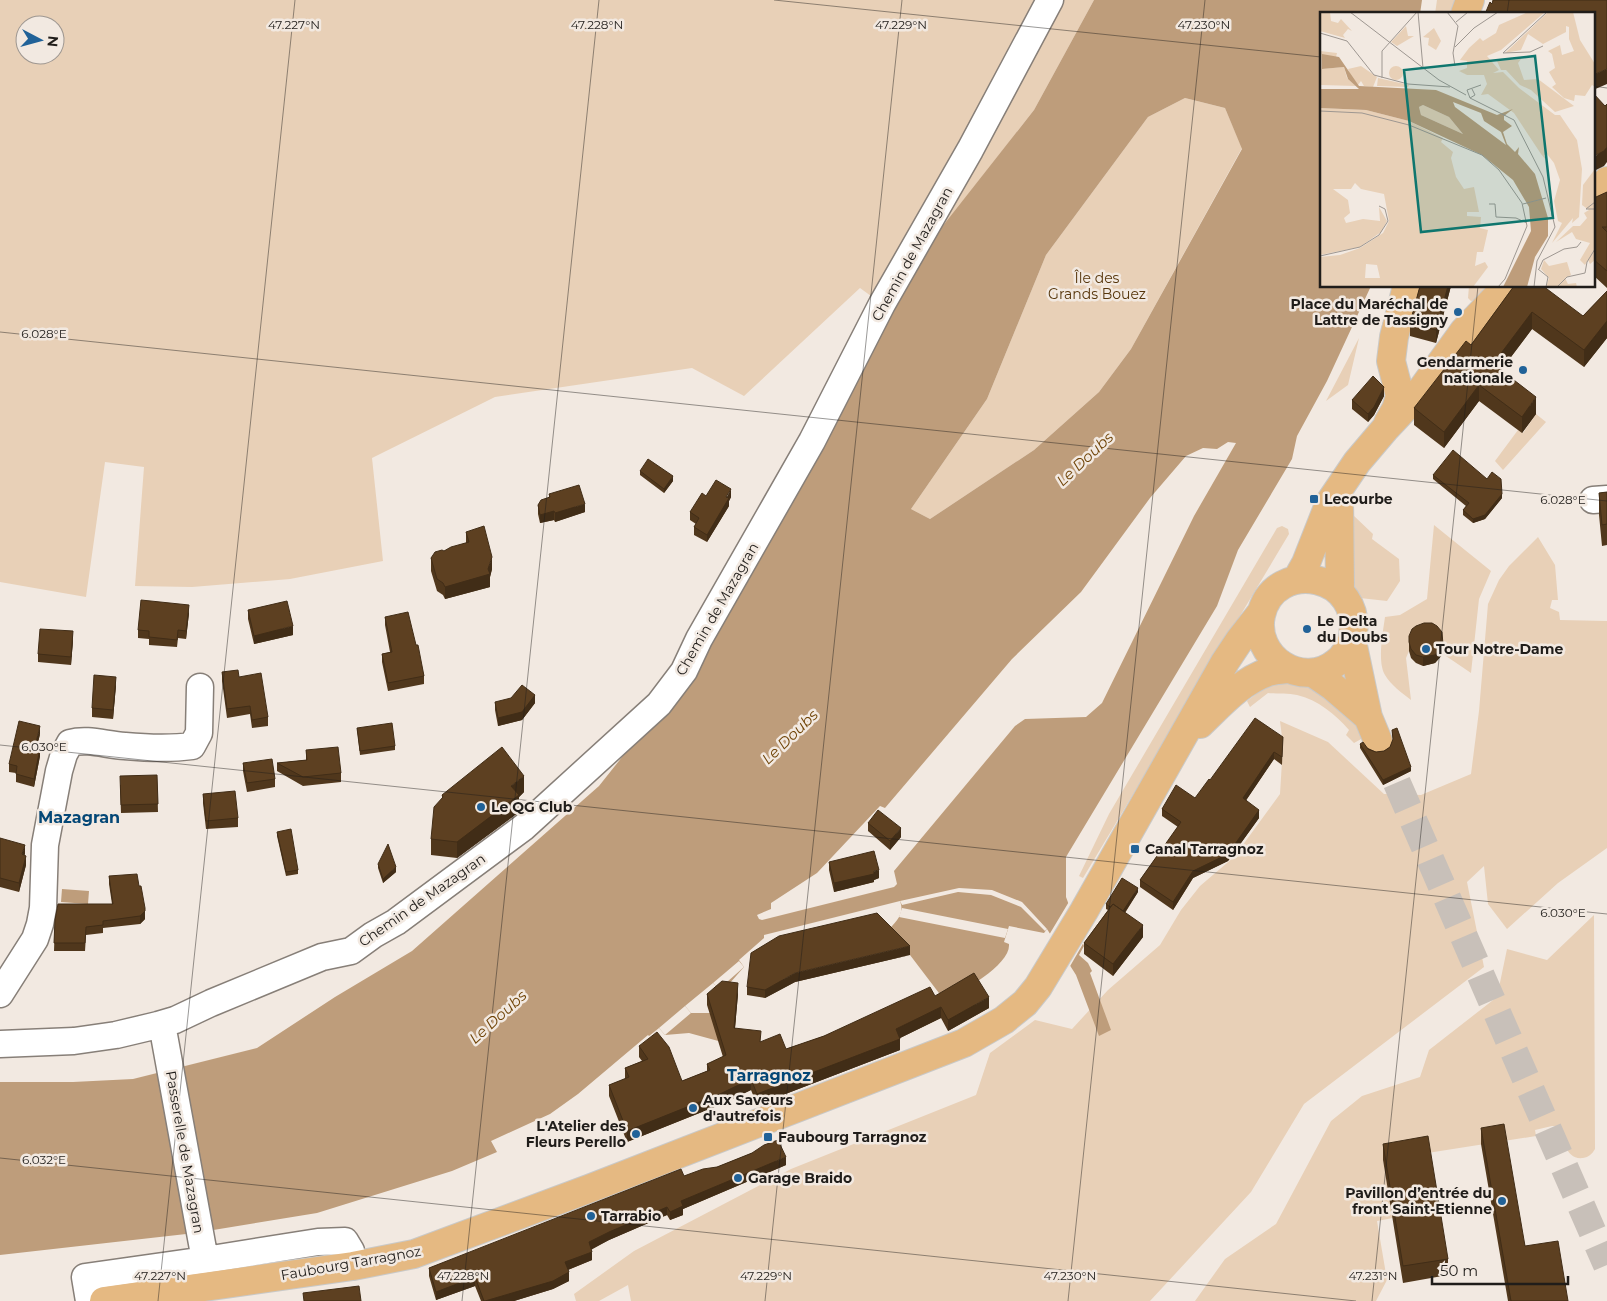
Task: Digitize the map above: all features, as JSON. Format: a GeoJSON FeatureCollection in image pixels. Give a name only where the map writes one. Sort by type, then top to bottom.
{"type":"FeatureCollection","features":[{"type":"Feature","properties":{"kind":"main road"},"geometry":{"type":"LineString","coordinates":[[1466,12],[1470,0]]}},
{"type":"Feature","properties":{"kind":"main road"},"geometry":{"type":"LineString","coordinates":[[1385,429],[1396,409],[1400,396],[1391,361],[1394,337],[1406,288]]}},
{"type":"Feature","properties":{"kind":"main road"},"geometry":{"type":"LineString","coordinates":[[1297,579],[1306,562],[1330,502],[1339,488],[1385,429],[1420,392],[1464,331],[1505,288]]}},
{"type":"Feature","properties":{"kind":"main road"},"geometry":{"type":"LineString","coordinates":[[1339,488],[1340,592]]}},
{"type":"Feature","properties":{"kind":"main road"},"geometry":{"type":"LineString","coordinates":[[1300,671],[1326,669],[1337,662],[1346,652],[1352,640],[1354,630],[1351,608],[1340,592],[1327,583],[1312,579],[1297,579],[1285,584],[1266,601],[1261,613],[1262,640],[1267,652],[1276,662],[1332,686],[1373,729],[1352,640]]}},
{"type":"Feature","properties":{"kind":"main road","name":"Faubourg Tarragnoz"},"geometry":{"type":"LineString","coordinates":[[104,1301],[353,1266],[414,1254],[964,1043],[1004,1020],[1025,1002],[1038,987],[1225,662],[1261,613]]}},
{"type":"Feature","properties":{"kind":"main road","name":"Faubourg Tarragnoz"},"geometry":{"type":"LineString","coordinates":[[1180,742],[1232,694],[1246,684],[1268,672],[1300,671]]}},
{"type":"Feature","properties":{"kind":"street","name":"Chemin de Mazagran"},"geometry":{"type":"LineString","coordinates":[[0,1044],[74,1041],[116,1035],[164,1033],[322,957],[351,950],[372,935],[396,922],[524,827],[659,704],[684,671],[700,638],[808,450],[882,304],[970,150],[1050,0]]}},
{"type":"Feature","properties":{"kind":"street"},"geometry":{"type":"LineString","coordinates":[[0,994],[35,939],[40,924],[43,908],[45,845],[59,771],[64,754],[70,744],[80,740],[133,747],[175,749],[192,746],[199,734],[200,687]]}},
{"type":"Feature","properties":{"kind":"street","name":"Passerelle de Mazagran"},"geometry":{"type":"LineString","coordinates":[[164,1033],[204,1253]]}},
{"type":"Feature","properties":{"kind":"street"},"geometry":{"type":"LineString","coordinates":[[88,1301],[86,1276],[204,1253],[345,1241],[350,1251],[353,1266]]}},
{"type":"Feature","properties":{"kind":"green space"},"geometry":{"type":"Polygon","coordinates":[[[0,0],[1094,0],[1034,110],[882,304],[860,288],[744,396],[692,368],[495,397],[372,458],[383,561],[290,579],[192,587],[135,586],[144,467],[105,462],[86,597],[0,582],[0,0]]]}},
{"type":"Feature","properties":{"kind":"green space"},"geometry":{"type":"Polygon","coordinates":[[[1437,0],[1456,0],[1452,12],[1435,12],[1437,0]]]}},
{"type":"Feature","properties":{"kind":"green space","name":"Île des Grands Bouez"},"geometry":{"type":"Polygon","coordinates":[[[1185,98],[1225,108],[1242,148],[1131,349],[1099,392],[1034,450],[930,519],[911,509],[987,399],[1046,255],[1148,117],[1185,98]]]}},
{"type":"Feature","properties":{"kind":"green space"},"geometry":{"type":"Polygon","coordinates":[[[1469,288],[1485,288],[1477,299],[1471,301],[1468,298],[1469,288]]]}},
{"type":"Feature","properties":{"kind":"green space"},"geometry":{"type":"Polygon","coordinates":[[[1359,338],[1348,385],[1326,401],[1359,338]]]}},
{"type":"Feature","properties":{"kind":"green space"},"geometry":{"type":"Polygon","coordinates":[[[1536,414],[1546,422],[1503,470],[1495,461],[1518,430],[1523,433],[1536,414]]]}},
{"type":"Feature","properties":{"kind":"green space"},"geometry":{"type":"Polygon","coordinates":[[[1353,515],[1373,534],[1372,539],[1399,559],[1400,581],[1387,601],[1360,598],[1355,588],[1348,557],[1354,556],[1353,515]]]}},
{"type":"Feature","properties":{"kind":"green space"},"geometry":{"type":"Polygon","coordinates":[[[1434,525],[1491,571],[1479,599],[1471,673],[1443,654],[1442,641],[1409,651],[1406,658],[1411,700],[1397,689],[1385,675],[1381,663],[1383,631],[1385,617],[1400,615],[1427,599],[1434,525]]]}},
{"type":"Feature","properties":{"kind":"green space"},"geometry":{"type":"Polygon","coordinates":[[[1282,526],[1288,529],[1289,534],[1083,878],[1079,876],[1109,814],[1277,528],[1282,526]]]}},
{"type":"Feature","properties":{"kind":"green space"},"geometry":{"type":"Polygon","coordinates":[[[1538,537],[1555,565],[1558,600],[1552,600],[1550,608],[1559,612],[1560,620],[1607,621],[1607,848],[1558,883],[1507,929],[1488,904],[1484,866],[1467,882],[1484,967],[1304,1104],[1251,1192],[1150,1301],[631,1301],[628,1285],[599,1301],[576,1301],[574,1294],[634,1251],[791,1169],[976,1095],[990,1053],[1035,1020],[1072,1029],[1108,990],[1160,945],[1181,910],[1200,886],[1234,857],[1280,794],[1283,745],[1280,721],[1328,742],[1384,794],[1421,795],[1471,774],[1479,711],[1488,604],[1499,580],[1509,566],[1538,537]]]}},
{"type":"Feature","properties":{"kind":"green space"},"geometry":{"type":"Polygon","coordinates":[[[1281,682],[1317,689],[1354,719],[1363,738],[1354,743],[1346,735],[1349,730],[1338,718],[1319,704],[1305,697],[1268,693],[1250,707],[1247,701],[1268,685],[1281,682]]]}},
{"type":"Feature","properties":{"kind":"green space"},"geometry":{"type":"Polygon","coordinates":[[[1594,915],[1595,1149],[1591,1154],[1583,1158],[1572,1156],[1566,1148],[1560,1126],[1552,1126],[1535,1130],[1536,1136],[1383,1160],[1393,1218],[1377,1221],[1387,1280],[1376,1301],[1195,1301],[1225,1259],[1276,1224],[1331,1121],[1362,1096],[1420,1077],[1429,1050],[1497,997],[1507,949],[1547,960],[1594,915]]]}},
{"type":"Feature","properties":{"kind":"water","name":"Le Doubs"},"geometry":{"type":"Polygon","coordinates":[[[1094,0],[1422,0],[1420,12],[1320,12],[1320,288],[1370,288],[1327,381],[1297,436],[1292,459],[1238,550],[1217,606],[1066,857],[1066,897],[1084,946],[1079,955],[1088,963],[1092,971],[1090,973],[1111,1030],[1099,1036],[1076,975],[1047,929],[1044,933],[1009,926],[1004,942],[1009,944],[1008,952],[1002,960],[984,977],[945,1001],[910,955],[887,931],[900,914],[900,901],[764,935],[764,938],[739,960],[744,967],[722,992],[713,983],[685,1006],[691,1013],[709,1013],[736,1017],[733,1045],[689,1033],[665,1035],[659,1028],[648,1035],[578,1094],[550,1114],[491,1141],[497,1152],[452,1171],[317,1213],[195,1233],[0,1255],[0,1082],[73,1082],[133,1079],[257,1048],[335,997],[412,951],[599,786],[661,708],[938,232],[1034,110],[1094,0]],[[1185,98],[1148,117],[1046,255],[987,399],[911,509],[930,519],[1034,450],[1099,392],[1131,349],[1242,149],[1225,108],[1185,98]],[[1228,442],[1217,449],[1203,448],[1186,456],[1150,498],[1081,592],[1012,659],[885,808],[880,806],[817,873],[771,903],[771,909],[757,915],[759,919],[762,920],[894,887],[897,884],[894,871],[1015,726],[1025,719],[1086,717],[1102,703],[1194,516],[1236,443],[1228,442]]]}},
{"type":"Feature","properties":{"kind":"water"},"geometry":{"type":"Polygon","coordinates":[[[62,889],[89,891],[88,904],[61,902],[62,889]]]}},
{"type":"Feature","properties":{"kind":"pier"},"geometry":{"type":"Polygon","coordinates":[[[959,888],[992,890],[1022,902],[1047,929],[1045,931],[1021,907],[991,895],[958,892],[902,905],[900,901],[959,888]]]}},
{"type":"Feature","properties":{"kind":"pier"},"geometry":{"type":"Polygon","coordinates":[[[1070,900],[1084,942],[1069,968],[1049,935],[1070,900]]]}},
{"type":"Feature","properties":{"kind":"pier"},"geometry":{"type":"Polygon","coordinates":[[[902,908],[1008,929],[1005,938],[899,917],[902,908]]]}},
{"type":"Feature","properties":{"kind":"pier"},"geometry":{"type":"Polygon","coordinates":[[[739,961],[744,967],[719,989],[713,983],[739,961]]]}},
{"type":"Feature","properties":{"kind":"pier"},"geometry":{"type":"Polygon","coordinates":[[[685,1006],[691,1013],[665,1035],[659,1028],[685,1006]]]}},
{"type":"Feature","properties":{"kind":"building"},"geometry":{"type":"Polygon","coordinates":[[[1493,0],[1607,0],[1607,69],[1594,75],[1594,12],[1486,12],[1490,2],[1492,4],[1493,0]]]}},
{"type":"Feature","properties":{"kind":"building"},"geometry":{"type":"Polygon","coordinates":[[[1594,94],[1605,106],[1607,104],[1607,147],[1594,157],[1594,94]]]}},
{"type":"Feature","properties":{"kind":"building"},"geometry":{"type":"Polygon","coordinates":[[[1607,192],[1607,227],[1602,227],[1607,232],[1607,271],[1594,260],[1594,199],[1607,192]]]}},
{"type":"Feature","properties":{"kind":"building"},"geometry":{"type":"Polygon","coordinates":[[[1419,288],[1447,288],[1436,330],[1410,323],[1419,288]]]}},
{"type":"Feature","properties":{"kind":"building"},"geometry":{"type":"Polygon","coordinates":[[[1513,288],[1546,288],[1583,316],[1607,291],[1607,321],[1584,350],[1532,312],[1493,364],[1536,397],[1522,417],[1479,385],[1444,432],[1414,408],[1466,341],[1471,345],[1513,288]]]}},
{"type":"Feature","properties":{"kind":"building"},"geometry":{"type":"Polygon","coordinates":[[[1373,376],[1384,387],[1374,407],[1368,414],[1352,400],[1373,376]]]}},
{"type":"Feature","properties":{"kind":"building"},"geometry":{"type":"Polygon","coordinates":[[[1453,450],[1487,479],[1492,472],[1501,479],[1502,494],[1485,515],[1473,519],[1463,510],[1469,503],[1433,475],[1453,450]]]}},
{"type":"Feature","properties":{"kind":"building"},"geometry":{"type":"Polygon","coordinates":[[[648,459],[673,476],[664,489],[640,471],[648,459]]]}},
{"type":"Feature","properties":{"kind":"building"},"geometry":{"type":"Polygon","coordinates":[[[716,480],[731,489],[726,497],[729,498],[707,535],[694,527],[699,518],[690,512],[702,493],[706,496],[716,480]]]}},
{"type":"Feature","properties":{"kind":"building"},"geometry":{"type":"Polygon","coordinates":[[[579,485],[585,504],[555,513],[554,511],[540,515],[538,505],[541,500],[550,497],[549,494],[579,485]]]}},
{"type":"Feature","properties":{"kind":"building"},"geometry":{"type":"Polygon","coordinates":[[[1607,492],[1607,524],[1602,525],[1599,493],[1607,492]]]}},
{"type":"Feature","properties":{"kind":"building"},"geometry":{"type":"Polygon","coordinates":[[[484,526],[492,557],[488,569],[490,574],[445,587],[437,579],[431,558],[435,552],[444,551],[469,542],[466,532],[484,526]]]}},
{"type":"Feature","properties":{"kind":"building"},"geometry":{"type":"Polygon","coordinates":[[[141,600],[189,605],[186,631],[178,630],[177,640],[149,637],[149,631],[138,630],[141,600]]]}},
{"type":"Feature","properties":{"kind":"building"},"geometry":{"type":"Polygon","coordinates":[[[287,601],[293,626],[254,636],[248,610],[287,601]]]}},
{"type":"Feature","properties":{"kind":"building"},"geometry":{"type":"Polygon","coordinates":[[[408,612],[416,645],[418,645],[424,676],[388,683],[382,654],[392,652],[385,617],[408,612]]]}},
{"type":"Feature","properties":{"kind":"building","name":"Tour Notre-Dame"},"geometry":{"type":"Polygon","coordinates":[[[1424,623],[1432,623],[1437,626],[1442,632],[1443,645],[1435,655],[1423,657],[1416,655],[1411,649],[1409,636],[1412,629],[1424,623]]]}},
{"type":"Feature","properties":{"kind":"building"},"geometry":{"type":"Polygon","coordinates":[[[40,629],[73,631],[71,657],[38,654],[40,629]]]}},
{"type":"Feature","properties":{"kind":"building"},"geometry":{"type":"Polygon","coordinates":[[[238,670],[239,677],[261,673],[268,717],[252,720],[250,706],[227,709],[222,672],[238,670]]]}},
{"type":"Feature","properties":{"kind":"building"},"geometry":{"type":"Polygon","coordinates":[[[94,675],[116,677],[113,710],[92,708],[94,675]]]}},
{"type":"Feature","properties":{"kind":"building"},"geometry":{"type":"Polygon","coordinates":[[[522,685],[535,695],[522,712],[498,718],[495,702],[511,698],[522,685]]]}},
{"type":"Feature","properties":{"kind":"building"},"geometry":{"type":"Polygon","coordinates":[[[1255,718],[1283,737],[1282,757],[1274,752],[1243,798],[1259,810],[1228,854],[1193,871],[1173,902],[1140,880],[1181,822],[1162,809],[1176,785],[1195,798],[1255,718]]]}},
{"type":"Feature","properties":{"kind":"building"},"geometry":{"type":"Polygon","coordinates":[[[19,721],[40,726],[35,747],[40,748],[34,779],[16,774],[17,766],[9,764],[19,721]]]}},
{"type":"Feature","properties":{"kind":"building"},"geometry":{"type":"Polygon","coordinates":[[[392,723],[395,746],[360,751],[357,728],[392,723]]]}},
{"type":"Feature","properties":{"kind":"building"},"geometry":{"type":"Polygon","coordinates":[[[1397,728],[1411,767],[1383,780],[1360,744],[1363,742],[1368,749],[1376,752],[1384,751],[1390,747],[1393,739],[1392,730],[1397,728]]]}},
{"type":"Feature","properties":{"kind":"building"},"geometry":{"type":"Polygon","coordinates":[[[338,747],[341,773],[303,777],[277,763],[307,760],[306,750],[338,747]]]}},
{"type":"Feature","properties":{"kind":"building","name":"Le QG Club"},"geometry":{"type":"Polygon","coordinates":[[[502,747],[524,776],[511,786],[519,795],[457,842],[431,839],[434,807],[443,797],[442,795],[502,747]]]}},
{"type":"Feature","properties":{"kind":"building"},"geometry":{"type":"Polygon","coordinates":[[[272,759],[275,779],[247,783],[243,763],[272,759]]]}},
{"type":"Feature","properties":{"kind":"building"},"geometry":{"type":"Polygon","coordinates":[[[157,775],[158,804],[121,805],[120,776],[157,775]]]}},
{"type":"Feature","properties":{"kind":"building"},"geometry":{"type":"Polygon","coordinates":[[[235,791],[238,818],[206,821],[203,794],[235,791]]]}},
{"type":"Feature","properties":{"kind":"building"},"geometry":{"type":"Polygon","coordinates":[[[878,810],[901,828],[890,841],[868,823],[878,810]]]}},
{"type":"Feature","properties":{"kind":"building"},"geometry":{"type":"Polygon","coordinates":[[[291,829],[298,870],[286,872],[277,832],[291,829]]]}},
{"type":"Feature","properties":{"kind":"building"},"geometry":{"type":"Polygon","coordinates":[[[0,838],[25,845],[22,854],[26,856],[19,883],[0,878],[0,838]]]}},
{"type":"Feature","properties":{"kind":"building"},"geometry":{"type":"Polygon","coordinates":[[[388,844],[396,867],[383,879],[378,864],[388,844]]]}},
{"type":"Feature","properties":{"kind":"building"},"geometry":{"type":"Polygon","coordinates":[[[874,851],[879,870],[874,871],[874,874],[834,883],[829,862],[874,851]]]}},
{"type":"Feature","properties":{"kind":"building"},"geometry":{"type":"Polygon","coordinates":[[[137,874],[145,908],[145,911],[140,916],[103,921],[103,925],[86,927],[85,943],[54,943],[58,904],[113,904],[109,876],[137,874]]]}},
{"type":"Feature","properties":{"kind":"building"},"geometry":{"type":"Polygon","coordinates":[[[1122,878],[1138,888],[1123,911],[1113,904],[1110,907],[1106,904],[1122,878]]]}},
{"type":"Feature","properties":{"kind":"building"},"geometry":{"type":"Polygon","coordinates":[[[1113,904],[1143,925],[1113,964],[1084,943],[1113,904]]]}},
{"type":"Feature","properties":{"kind":"building"},"geometry":{"type":"Polygon","coordinates":[[[877,913],[910,946],[795,973],[765,990],[747,987],[751,953],[779,936],[877,913]]]}},
{"type":"Feature","properties":{"kind":"building"},"geometry":{"type":"Polygon","coordinates":[[[974,973],[989,997],[948,1020],[941,1007],[896,1029],[900,1039],[757,1094],[751,1079],[722,1093],[627,1131],[609,1085],[629,1077],[625,1068],[648,1059],[639,1046],[657,1032],[669,1047],[682,1081],[710,1070],[707,1064],[726,1055],[707,994],[722,981],[738,983],[734,1028],[761,1031],[760,1042],[780,1034],[786,1049],[824,1036],[930,987],[935,996],[974,973]]]}},
{"type":"Feature","properties":{"kind":"building","name":"Pavillon d’entrée du front Saint-Etienne"},"geometry":{"type":"Polygon","coordinates":[[[1504,1124],[1525,1246],[1558,1241],[1568,1301],[1511,1301],[1481,1128],[1504,1124]]]}},
{"type":"Feature","properties":{"kind":"building"},"geometry":{"type":"Polygon","coordinates":[[[1428,1136],[1448,1259],[1403,1266],[1383,1144],[1428,1136]]]}},
{"type":"Feature","properties":{"kind":"building"},"geometry":{"type":"Polygon","coordinates":[[[778,1140],[786,1157],[681,1201],[683,1206],[670,1212],[667,1207],[589,1242],[592,1252],[565,1262],[569,1272],[553,1281],[485,1301],[475,1277],[436,1292],[429,1268],[681,1169],[684,1176],[703,1169],[717,1167],[778,1140]]]}},
{"type":"Feature","properties":{"kind":"building"},"geometry":{"type":"Polygon","coordinates":[[[359,1286],[361,1301],[304,1301],[303,1293],[359,1286]]]}},
{"type":"Feature","properties":{"kind":"tunnel"},"geometry":{"type":"LineString","coordinates":[[1380,744],[1607,1265]]}},
{"type":"Feature","properties":{"kind":"place","name":"Place du Maréchal de Lattre de Tassigny"},"geometry":{"type":"Point","coordinates":[1458,312]}},
{"type":"Feature","properties":{"kind":"place","name":"Gendarmerie nationale"},"geometry":{"type":"Point","coordinates":[1523,370]}},
{"type":"Feature","properties":{"kind":"place","name":"Lecourbe"},"geometry":{"type":"Point","coordinates":[1314,499]}},
{"type":"Feature","properties":{"kind":"place","name":"Le Delta du Doubs"},"geometry":{"type":"Point","coordinates":[1307,629]}},
{"type":"Feature","properties":{"kind":"place","name":"Tour Notre-Dame"},"geometry":{"type":"Point","coordinates":[1426,649]}},
{"type":"Feature","properties":{"kind":"place","name":"Le QG Club"},"geometry":{"type":"Point","coordinates":[481,807]}},
{"type":"Feature","properties":{"kind":"place","name":"Canal Tarragnoz"},"geometry":{"type":"Point","coordinates":[1135,849]}},
{"type":"Feature","properties":{"kind":"place","name":"Aux Saveurs d'autrefois"},"geometry":{"type":"Point","coordinates":[693,1108]}},
{"type":"Feature","properties":{"kind":"place","name":"L'Atelier des Fleurs Perello"},"geometry":{"type":"Point","coordinates":[636,1134]}},
{"type":"Feature","properties":{"kind":"place","name":"Faubourg Tarragnoz"},"geometry":{"type":"Point","coordinates":[768,1137]}},
{"type":"Feature","properties":{"kind":"place","name":"Garage Braido"},"geometry":{"type":"Point","coordinates":[738,1178]}},
{"type":"Feature","properties":{"kind":"place","name":"Pavillon d’entrée du front Saint-Etienne"},"geometry":{"type":"Point","coordinates":[1502,1201]}},
{"type":"Feature","properties":{"kind":"place","name":"Tarrabio"},"geometry":{"type":"Point","coordinates":[591,1216]}},
{"type":"Feature","properties":{"kind":"district","name":"Mazagran"},"geometry":{"type":"Point","coordinates":[79,817]}},
{"type":"Feature","properties":{"kind":"district","name":"Tarragnoz"},"geometry":{"type":"Point","coordinates":[769,1075]}}]}
